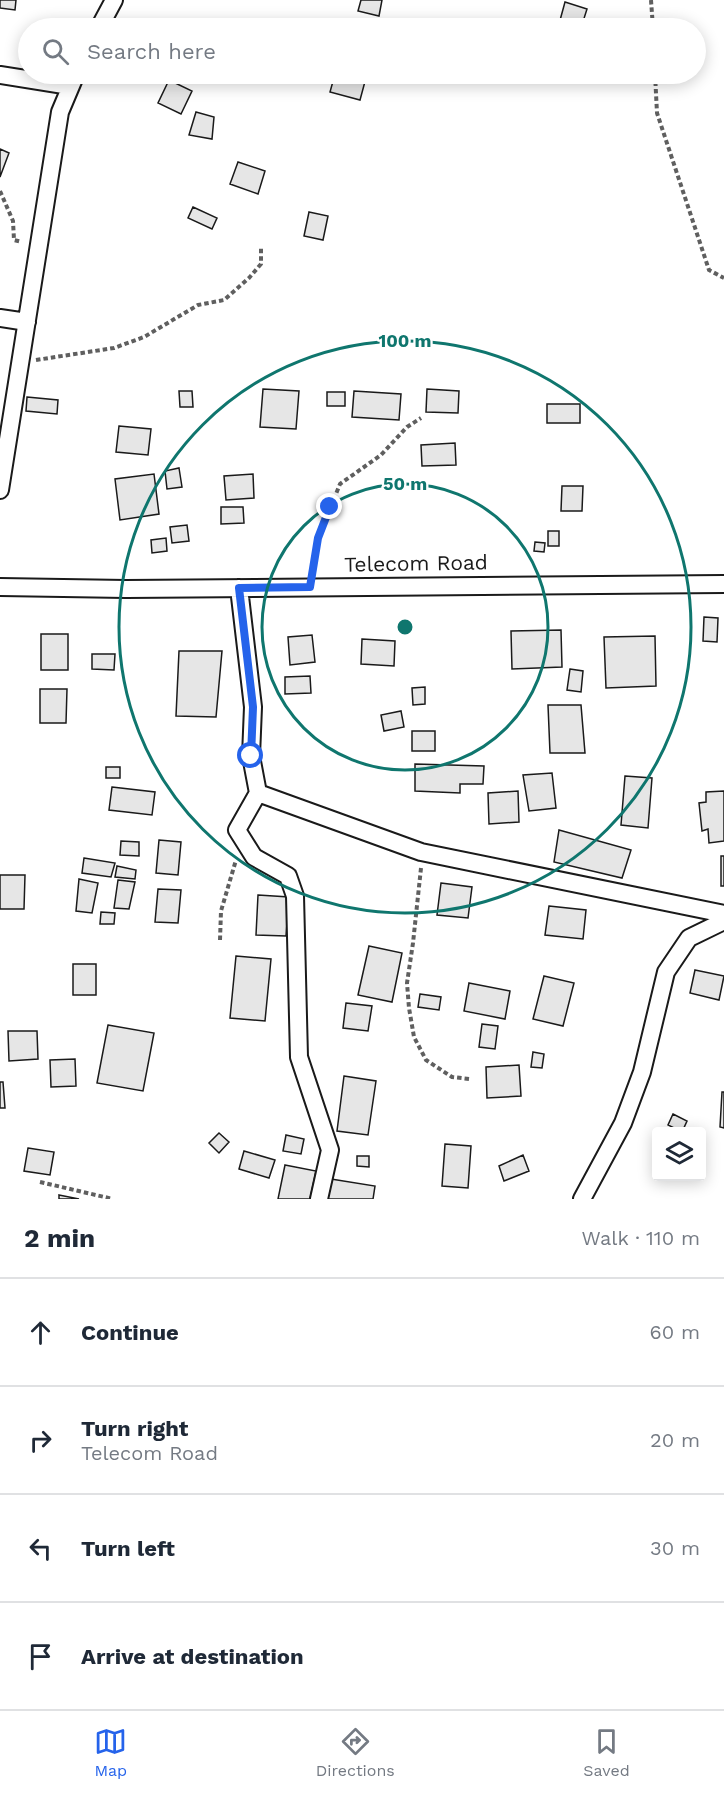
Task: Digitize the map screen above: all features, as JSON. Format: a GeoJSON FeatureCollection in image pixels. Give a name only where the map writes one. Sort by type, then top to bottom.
{"type":"FeatureCollection","features":[{"type":"Feature","properties":{"kind":"street"},"geometry":{"type":"LineString","coordinates":[[104,18],[114,0]]}},
{"type":"Feature","properties":{"kind":"street"},"geometry":{"type":"LineString","coordinates":[[0,75],[18,76]]}},
{"type":"Feature","properties":{"kind":"street"},"geometry":{"type":"LineString","coordinates":[[0,490],[60,112],[71,84]]}},
{"type":"Feature","properties":{"kind":"street"},"geometry":{"type":"LineString","coordinates":[[0,318],[27,322]]}},
{"type":"Feature","properties":{"kind":"street","name":"Telecom Road"},"geometry":{"type":"LineString","coordinates":[[0,587],[126,589],[724,584]]}},
{"type":"Feature","properties":{"kind":"street"},"geometry":{"type":"LineString","coordinates":[[239,588],[253,707],[251,756],[258,794],[237,830],[254,857],[288,876],[295,896],[299,1057],[330,1150],[319,1199]]}},
{"type":"Feature","properties":{"kind":"street"},"geometry":{"type":"LineString","coordinates":[[258,794],[422,852],[724,914]]}},
{"type":"Feature","properties":{"kind":"street"},"geometry":{"type":"LineString","coordinates":[[582,1199],[623,1123],[642,1072],[666,972],[689,938],[724,921]]}},
{"type":"Feature","properties":{"kind":"path"},"geometry":{"type":"LineString","coordinates":[[651,0],[652,18]]}},
{"type":"Feature","properties":{"kind":"path"},"geometry":{"type":"LineString","coordinates":[[656,84],[657,112],[709,270],[724,278]]}},
{"type":"Feature","properties":{"kind":"path"},"geometry":{"type":"LineString","coordinates":[[0,191],[13,221],[14,240],[38,245]]}},
{"type":"Feature","properties":{"kind":"path"},"geometry":{"type":"LineString","coordinates":[[21,362],[114,348],[144,337],[198,305],[224,300],[261,264],[261,247]]}},
{"type":"Feature","properties":{"kind":"path"},"geometry":{"type":"LineString","coordinates":[[310,587],[318,538],[340,484],[381,455],[407,428],[421,418]]}},
{"type":"Feature","properties":{"kind":"path"},"geometry":{"type":"LineString","coordinates":[[220,940],[221,911],[238,854],[237,830]]}},
{"type":"Feature","properties":{"kind":"path"},"geometry":{"type":"LineString","coordinates":[[422,852],[407,983],[414,1037],[426,1060],[452,1077],[471,1079]]}},
{"type":"Feature","properties":{"kind":"path"},"geometry":{"type":"LineString","coordinates":[[40,1182],[113,1199]]}},
{"type":"Feature","properties":{"kind":"building"},"geometry":{"type":"Polygon","coordinates":[[[0,0],[16,0],[15,10],[0,8],[0,0]]]}},
{"type":"Feature","properties":{"kind":"building"},"geometry":{"type":"Polygon","coordinates":[[[361,0],[382,0],[379,16],[358,11],[361,0]]]}},
{"type":"Feature","properties":{"kind":"building"},"geometry":{"type":"Polygon","coordinates":[[[565,2],[587,9],[584,18],[561,18],[565,2]]]}},
{"type":"Feature","properties":{"kind":"building"},"geometry":{"type":"Polygon","coordinates":[[[167,84],[177,84],[192,91],[181,114],[158,103],[167,84]]]}},
{"type":"Feature","properties":{"kind":"building"},"geometry":{"type":"Polygon","coordinates":[[[332,84],[364,84],[360,100],[330,92],[332,84]]]}},
{"type":"Feature","properties":{"kind":"building"},"geometry":{"type":"Polygon","coordinates":[[[196,112],[214,117],[212,139],[189,135],[196,112]]]}},
{"type":"Feature","properties":{"kind":"building"},"geometry":{"type":"Polygon","coordinates":[[[0,149],[9,153],[0,177],[0,149]]]}},
{"type":"Feature","properties":{"kind":"building"},"geometry":{"type":"Polygon","coordinates":[[[238,162],[265,171],[258,194],[230,184],[238,162]]]}},
{"type":"Feature","properties":{"kind":"building"},"geometry":{"type":"Polygon","coordinates":[[[193,207],[217,218],[212,229],[188,218],[193,207]]]}},
{"type":"Feature","properties":{"kind":"building"},"geometry":{"type":"Polygon","coordinates":[[[309,212],[328,216],[323,240],[304,236],[309,212]]]}},
{"type":"Feature","properties":{"kind":"building"},"geometry":{"type":"Polygon","coordinates":[[[263,389],[299,391],[296,429],[260,427],[263,389]]]}},
{"type":"Feature","properties":{"kind":"building"},"geometry":{"type":"Polygon","coordinates":[[[427,389],[459,391],[458,413],[426,412],[427,389]]]}},
{"type":"Feature","properties":{"kind":"building"},"geometry":{"type":"Polygon","coordinates":[[[179,391],[192,391],[193,407],[180,407],[179,391]]]}},
{"type":"Feature","properties":{"kind":"building"},"geometry":{"type":"Polygon","coordinates":[[[354,391],[401,394],[399,420],[352,417],[354,391]]]}},
{"type":"Feature","properties":{"kind":"building"},"geometry":{"type":"Polygon","coordinates":[[[327,392],[345,392],[345,406],[327,406],[327,392]]]}},
{"type":"Feature","properties":{"kind":"building"},"geometry":{"type":"Polygon","coordinates":[[[27,397],[58,400],[57,414],[26,411],[27,397]]]}},
{"type":"Feature","properties":{"kind":"building"},"geometry":{"type":"Polygon","coordinates":[[[547,404],[580,404],[580,423],[547,423],[547,404]]]}},
{"type":"Feature","properties":{"kind":"building"},"geometry":{"type":"Polygon","coordinates":[[[119,426],[151,429],[148,455],[116,452],[119,426]]]}},
{"type":"Feature","properties":{"kind":"building"},"geometry":{"type":"Polygon","coordinates":[[[455,443],[456,465],[422,466],[421,445],[455,443]]]}},
{"type":"Feature","properties":{"kind":"building"},"geometry":{"type":"Polygon","coordinates":[[[179,468],[182,487],[167,489],[165,471],[179,468]]]}},
{"type":"Feature","properties":{"kind":"building"},"geometry":{"type":"Polygon","coordinates":[[[154,474],[159,514],[120,520],[115,479],[154,474]]]}},
{"type":"Feature","properties":{"kind":"building"},"geometry":{"type":"Polygon","coordinates":[[[253,474],[254,498],[226,500],[224,476],[253,474]]]}},
{"type":"Feature","properties":{"kind":"building"},"geometry":{"type":"Polygon","coordinates":[[[562,486],[583,486],[582,511],[561,511],[562,486]]]}},
{"type":"Feature","properties":{"kind":"building"},"geometry":{"type":"Polygon","coordinates":[[[221,507],[243,507],[244,523],[221,524],[221,507]]]}},
{"type":"Feature","properties":{"kind":"building"},"geometry":{"type":"Polygon","coordinates":[[[187,525],[189,541],[172,543],[170,527],[187,525]]]}},
{"type":"Feature","properties":{"kind":"building"},"geometry":{"type":"Polygon","coordinates":[[[548,531],[559,531],[559,546],[548,546],[548,531]]]}},
{"type":"Feature","properties":{"kind":"building"},"geometry":{"type":"Polygon","coordinates":[[[166,538],[167,551],[152,553],[151,540],[166,538]]]}},
{"type":"Feature","properties":{"kind":"building"},"geometry":{"type":"Polygon","coordinates":[[[535,542],[545,543],[544,552],[534,551],[535,542]]]}},
{"type":"Feature","properties":{"kind":"building"},"geometry":{"type":"Polygon","coordinates":[[[704,617],[718,618],[717,642],[703,641],[704,617]]]}},
{"type":"Feature","properties":{"kind":"building"},"geometry":{"type":"Polygon","coordinates":[[[561,630],[562,667],[512,669],[511,631],[561,630]]]}},
{"type":"Feature","properties":{"kind":"building"},"geometry":{"type":"Polygon","coordinates":[[[41,634],[68,634],[68,670],[41,670],[41,634]]]}},
{"type":"Feature","properties":{"kind":"building"},"geometry":{"type":"Polygon","coordinates":[[[312,635],[315,662],[290,665],[288,637],[312,635]]]}},
{"type":"Feature","properties":{"kind":"building"},"geometry":{"type":"Polygon","coordinates":[[[655,636],[656,686],[606,688],[604,637],[655,636]]]}},
{"type":"Feature","properties":{"kind":"building"},"geometry":{"type":"Polygon","coordinates":[[[362,639],[395,641],[394,666],[361,664],[362,639]]]}},
{"type":"Feature","properties":{"kind":"building"},"geometry":{"type":"Polygon","coordinates":[[[179,651],[222,651],[216,717],[176,716],[179,651]]]}},
{"type":"Feature","properties":{"kind":"building"},"geometry":{"type":"Polygon","coordinates":[[[92,654],[115,654],[114,670],[92,669],[92,654]]]}},
{"type":"Feature","properties":{"kind":"building"},"geometry":{"type":"Polygon","coordinates":[[[570,669],[583,671],[581,692],[567,690],[570,669]]]}},
{"type":"Feature","properties":{"kind":"building"},"geometry":{"type":"Polygon","coordinates":[[[310,676],[311,693],[285,694],[285,677],[310,676]]]}},
{"type":"Feature","properties":{"kind":"building"},"geometry":{"type":"Polygon","coordinates":[[[425,687],[425,704],[413,705],[412,688],[425,687]]]}},
{"type":"Feature","properties":{"kind":"building"},"geometry":{"type":"Polygon","coordinates":[[[40,689],[67,689],[66,723],[40,723],[40,689]]]}},
{"type":"Feature","properties":{"kind":"building"},"geometry":{"type":"Polygon","coordinates":[[[548,705],[581,705],[585,753],[550,753],[548,705]]]}},
{"type":"Feature","properties":{"kind":"building"},"geometry":{"type":"Polygon","coordinates":[[[401,711],[404,727],[384,731],[381,715],[401,711]]]}},
{"type":"Feature","properties":{"kind":"building"},"geometry":{"type":"Polygon","coordinates":[[[412,731],[435,731],[435,751],[412,751],[412,731]]]}},
{"type":"Feature","properties":{"kind":"building"},"geometry":{"type":"Polygon","coordinates":[[[415,764],[484,766],[483,784],[460,784],[460,793],[415,791],[415,764]]]}},
{"type":"Feature","properties":{"kind":"building"},"geometry":{"type":"Polygon","coordinates":[[[106,767],[120,767],[120,778],[106,778],[106,767]]]}},
{"type":"Feature","properties":{"kind":"building"},"geometry":{"type":"Polygon","coordinates":[[[552,773],[556,808],[529,811],[523,775],[552,773]]]}},
{"type":"Feature","properties":{"kind":"building"},"geometry":{"type":"Polygon","coordinates":[[[625,776],[652,778],[648,828],[621,825],[625,776]]]}},
{"type":"Feature","properties":{"kind":"building"},"geometry":{"type":"Polygon","coordinates":[[[112,787],[155,792],[152,815],[109,810],[112,787]]]}},
{"type":"Feature","properties":{"kind":"building"},"geometry":{"type":"Polygon","coordinates":[[[518,791],[519,822],[489,824],[488,793],[518,791]]]}},
{"type":"Feature","properties":{"kind":"building"},"geometry":{"type":"Polygon","coordinates":[[[724,791],[724,841],[709,843],[708,829],[702,831],[699,803],[706,802],[706,792],[724,791]]]}},
{"type":"Feature","properties":{"kind":"building"},"geometry":{"type":"Polygon","coordinates":[[[559,830],[631,850],[622,878],[554,862],[559,830]]]}},
{"type":"Feature","properties":{"kind":"building"},"geometry":{"type":"Polygon","coordinates":[[[159,840],[181,842],[178,875],[156,873],[159,840]]]}},
{"type":"Feature","properties":{"kind":"building"},"geometry":{"type":"Polygon","coordinates":[[[121,841],[139,842],[139,856],[120,855],[121,841]]]}},
{"type":"Feature","properties":{"kind":"building"},"geometry":{"type":"Polygon","coordinates":[[[721,856],[724,856],[724,886],[721,886],[721,856]]]}},
{"type":"Feature","properties":{"kind":"building"},"geometry":{"type":"Polygon","coordinates":[[[84,858],[115,863],[111,877],[82,873],[84,858]]]}},
{"type":"Feature","properties":{"kind":"building"},"geometry":{"type":"Polygon","coordinates":[[[117,866],[136,870],[135,879],[115,877],[117,866]]]}},
{"type":"Feature","properties":{"kind":"building"},"geometry":{"type":"Polygon","coordinates":[[[0,875],[25,875],[24,909],[0,909],[0,875]]]}},
{"type":"Feature","properties":{"kind":"building"},"geometry":{"type":"Polygon","coordinates":[[[79,879],[98,883],[92,913],[76,911],[79,879]]]}},
{"type":"Feature","properties":{"kind":"building"},"geometry":{"type":"Polygon","coordinates":[[[118,880],[135,882],[129,909],[114,908],[118,880]]]}},
{"type":"Feature","properties":{"kind":"building"},"geometry":{"type":"Polygon","coordinates":[[[441,883],[472,887],[468,918],[437,915],[441,883]]]}},
{"type":"Feature","properties":{"kind":"building"},"geometry":{"type":"Polygon","coordinates":[[[158,889],[181,890],[178,923],[155,922],[158,889]]]}},
{"type":"Feature","properties":{"kind":"building"},"geometry":{"type":"Polygon","coordinates":[[[258,895],[289,897],[286,936],[256,935],[258,895]]]}},
{"type":"Feature","properties":{"kind":"building"},"geometry":{"type":"Polygon","coordinates":[[[549,906],[586,910],[583,939],[545,935],[549,906]]]}},
{"type":"Feature","properties":{"kind":"building"},"geometry":{"type":"Polygon","coordinates":[[[101,912],[115,913],[114,924],[100,924],[101,912]]]}},
{"type":"Feature","properties":{"kind":"building"},"geometry":{"type":"Polygon","coordinates":[[[369,946],[402,953],[392,1002],[358,995],[369,946]]]}},
{"type":"Feature","properties":{"kind":"building"},"geometry":{"type":"Polygon","coordinates":[[[236,956],[271,959],[265,1021],[230,1018],[236,956]]]}},
{"type":"Feature","properties":{"kind":"building"},"geometry":{"type":"Polygon","coordinates":[[[73,964],[96,964],[96,995],[73,995],[73,964]]]}},
{"type":"Feature","properties":{"kind":"building"},"geometry":{"type":"Polygon","coordinates":[[[695,970],[724,976],[719,1000],[690,993],[695,970]]]}},
{"type":"Feature","properties":{"kind":"building"},"geometry":{"type":"Polygon","coordinates":[[[544,976],[574,983],[563,1026],[533,1019],[544,976]]]}},
{"type":"Feature","properties":{"kind":"building"},"geometry":{"type":"Polygon","coordinates":[[[469,983],[510,991],[505,1019],[464,1011],[469,983]]]}},
{"type":"Feature","properties":{"kind":"building"},"geometry":{"type":"Polygon","coordinates":[[[420,994],[441,997],[439,1010],[418,1007],[420,994]]]}},
{"type":"Feature","properties":{"kind":"building"},"geometry":{"type":"Polygon","coordinates":[[[346,1003],[372,1006],[368,1031],[343,1028],[346,1003]]]}},
{"type":"Feature","properties":{"kind":"building"},"geometry":{"type":"Polygon","coordinates":[[[482,1024],[498,1026],[495,1049],[479,1047],[482,1024]]]}},
{"type":"Feature","properties":{"kind":"building"},"geometry":{"type":"Polygon","coordinates":[[[108,1025],[154,1033],[143,1091],[97,1083],[108,1025]]]}},
{"type":"Feature","properties":{"kind":"building"},"geometry":{"type":"Polygon","coordinates":[[[8,1031],[37,1031],[38,1059],[9,1061],[8,1031]]]}},
{"type":"Feature","properties":{"kind":"building"},"geometry":{"type":"Polygon","coordinates":[[[533,1052],[544,1054],[542,1068],[531,1067],[533,1052]]]}},
{"type":"Feature","properties":{"kind":"building"},"geometry":{"type":"Polygon","coordinates":[[[75,1059],[76,1086],[51,1087],[50,1060],[75,1059]]]}},
{"type":"Feature","properties":{"kind":"building"},"geometry":{"type":"Polygon","coordinates":[[[519,1065],[521,1096],[487,1098],[486,1067],[519,1065]]]}},
{"type":"Feature","properties":{"kind":"building"},"geometry":{"type":"Polygon","coordinates":[[[344,1076],[376,1081],[368,1135],[337,1131],[344,1076]]]}},
{"type":"Feature","properties":{"kind":"building"},"geometry":{"type":"Polygon","coordinates":[[[0,1082],[3,1082],[5,1108],[0,1108],[0,1082]]]}},
{"type":"Feature","properties":{"kind":"building"},"geometry":{"type":"Polygon","coordinates":[[[722,1092],[724,1092],[724,1128],[720,1127],[722,1092]]]}},
{"type":"Feature","properties":{"kind":"building"},"geometry":{"type":"Polygon","coordinates":[[[673,1114],[687,1121],[684,1127],[668,1125],[673,1114]]]}},
{"type":"Feature","properties":{"kind":"building"},"geometry":{"type":"Polygon","coordinates":[[[219,1133],[229,1142],[219,1153],[209,1143],[219,1133]]]}},
{"type":"Feature","properties":{"kind":"building"},"geometry":{"type":"Polygon","coordinates":[[[286,1135],[304,1139],[301,1154],[283,1151],[286,1135]]]}},
{"type":"Feature","properties":{"kind":"building"},"geometry":{"type":"Polygon","coordinates":[[[445,1144],[471,1146],[468,1188],[442,1186],[445,1144]]]}},
{"type":"Feature","properties":{"kind":"building"},"geometry":{"type":"Polygon","coordinates":[[[28,1148],[54,1152],[50,1175],[24,1171],[28,1148]]]}},
{"type":"Feature","properties":{"kind":"building"},"geometry":{"type":"Polygon","coordinates":[[[244,1151],[275,1160],[269,1178],[239,1169],[244,1151]]]}},
{"type":"Feature","properties":{"kind":"building"},"geometry":{"type":"Polygon","coordinates":[[[523,1155],[529,1171],[504,1181],[499,1166],[523,1155]]]}},
{"type":"Feature","properties":{"kind":"building"},"geometry":{"type":"Polygon","coordinates":[[[357,1156],[369,1156],[369,1167],[357,1166],[357,1156]]]}},
{"type":"Feature","properties":{"kind":"building"},"geometry":{"type":"Polygon","coordinates":[[[285,1165],[316,1171],[310,1199],[278,1199],[285,1165]]]}},
{"type":"Feature","properties":{"kind":"building"},"geometry":{"type":"Polygon","coordinates":[[[331,1179],[375,1186],[373,1199],[328,1199],[331,1179]]]}},
{"type":"Feature","properties":{"kind":"building"},"geometry":{"type":"Polygon","coordinates":[[[59,1195],[79,1199],[59,1199],[59,1195]]]}},
{"type":"Feature","properties":{"kind":"route"},"geometry":{"type":"LineString","coordinates":[[251,756],[253,707],[239,588],[310,587],[318,538],[330,507]]}}]}
